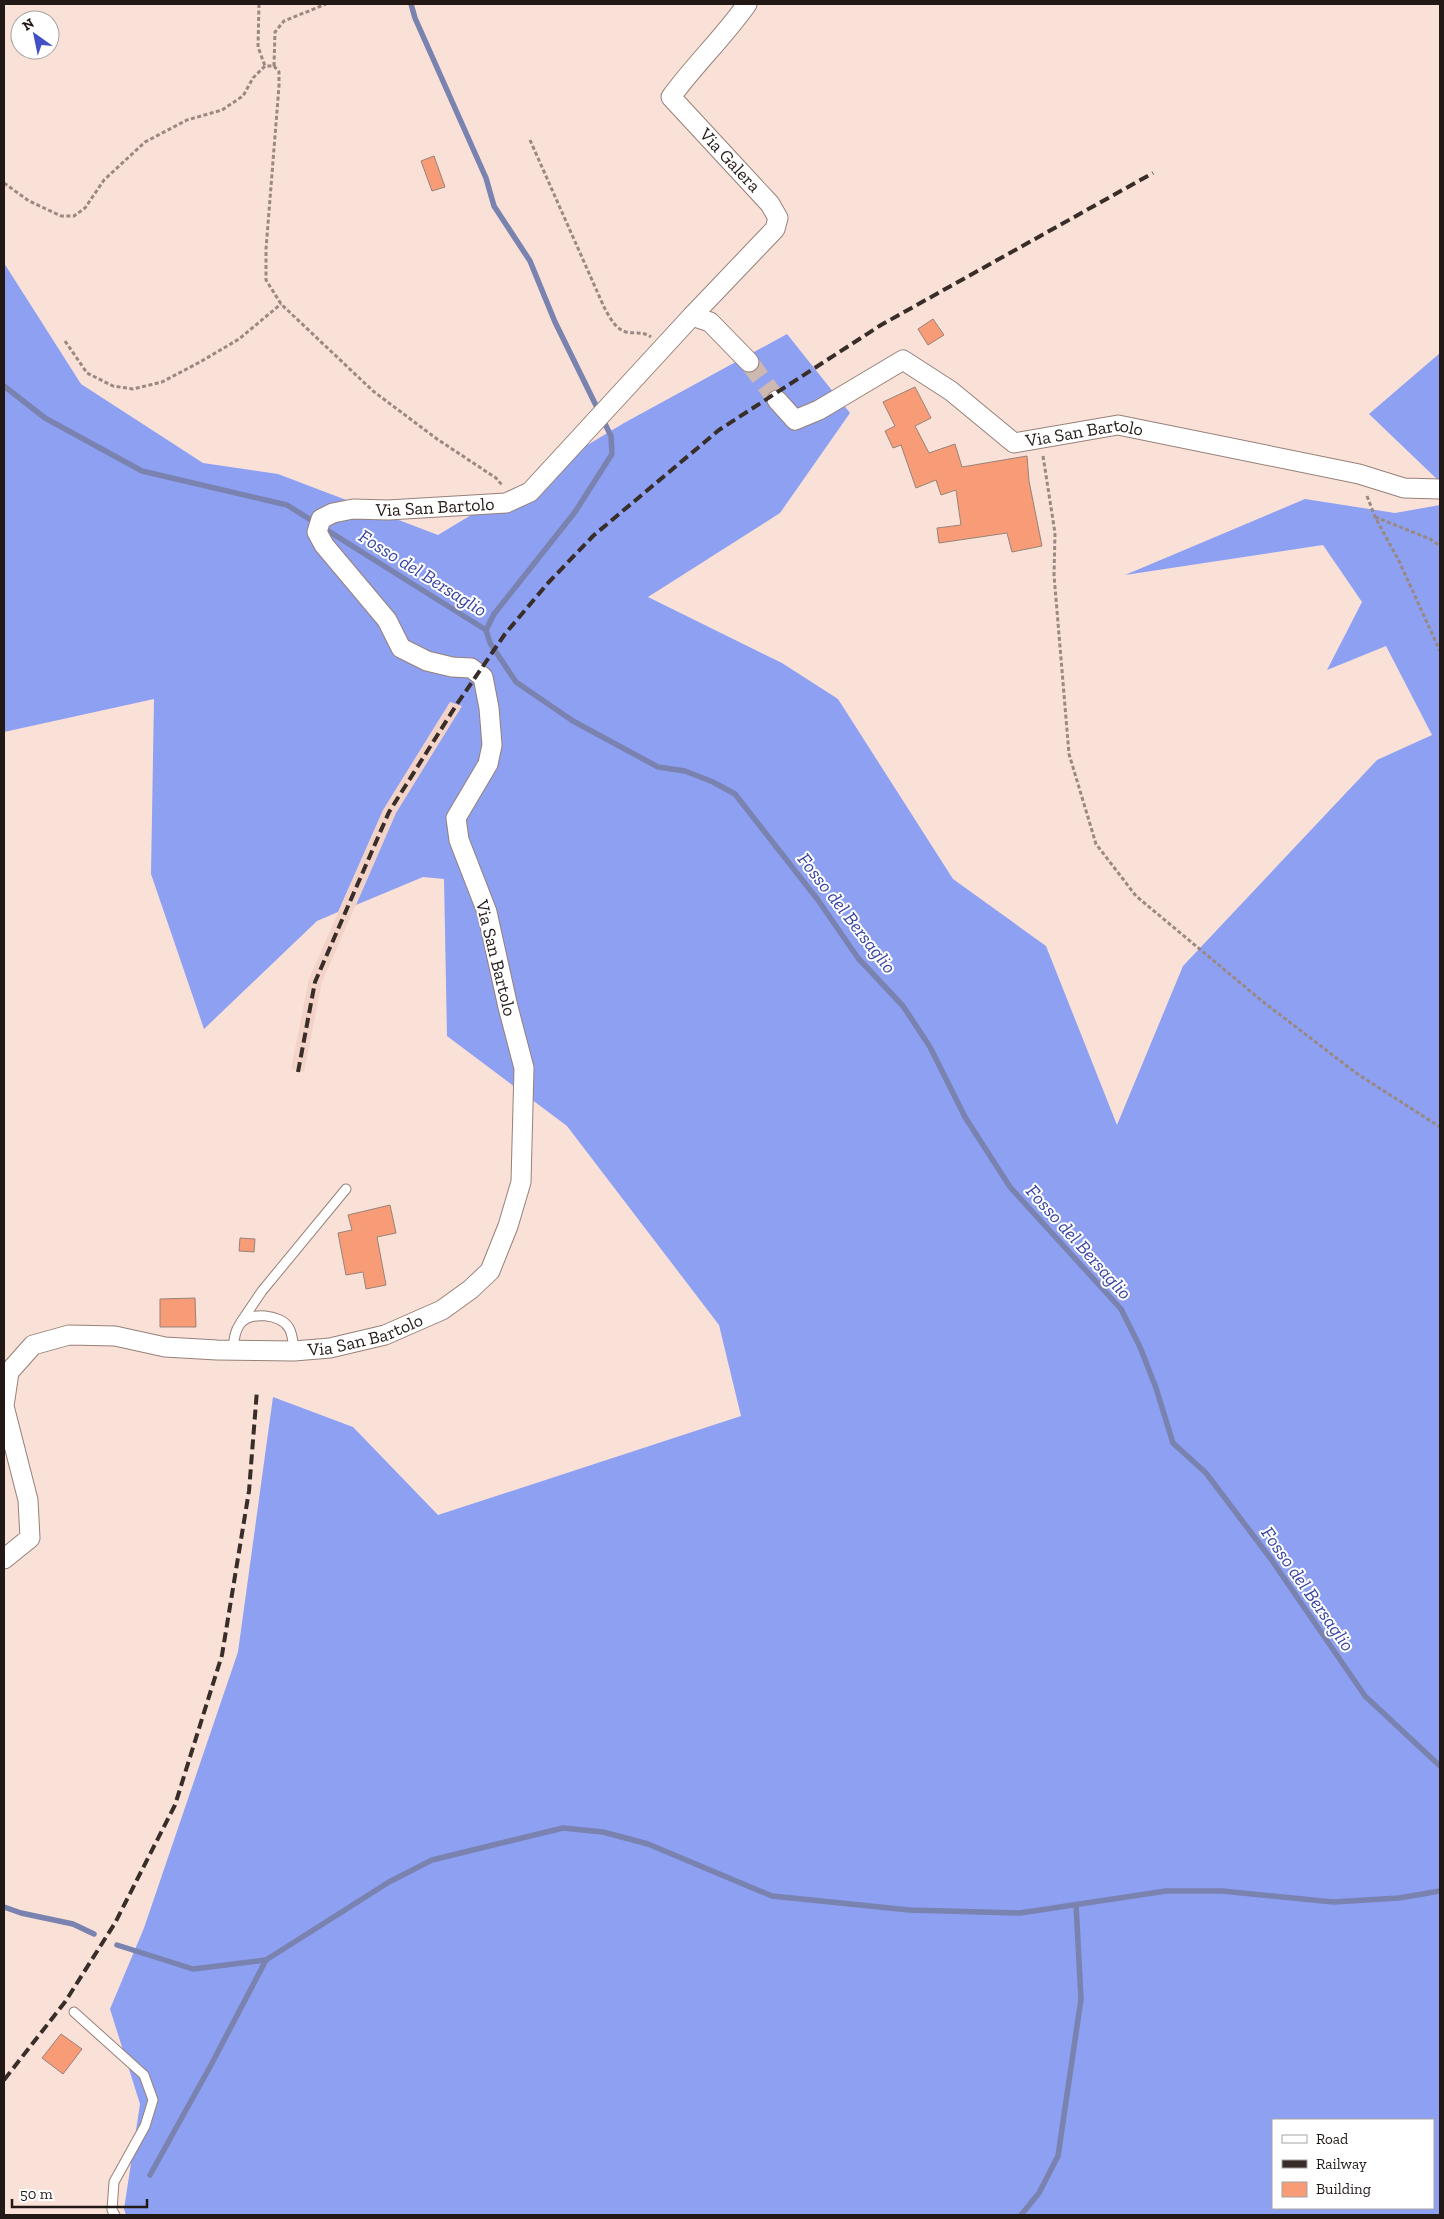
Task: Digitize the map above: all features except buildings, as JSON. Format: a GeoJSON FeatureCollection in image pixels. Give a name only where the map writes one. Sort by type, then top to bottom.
{"type":"FeatureCollection","features":[{"type":"Feature","properties":{"kind":"street","name":"Via Galera"},"geometry":{"type":"LineString","coordinates":[[692,316],[775,229],[778,218],[770,204],[671,97],[689,72],[728,31],[748,4]]}},
{"type":"Feature","properties":{"kind":"street","name":"Via San Bartolo"},"geometry":{"type":"LineString","coordinates":[[4,1559],[30,1538],[28,1500],[4,1406],[9,1372],[33,1345],[68,1335],[115,1336],[165,1347],[294,1351],[330,1348],[385,1335],[442,1310],[471,1290],[490,1271],[508,1226],[520,1182],[524,1114],[524,1068],[503,987],[487,912],[459,840],[456,818],[488,764],[492,745],[489,708],[483,677],[471,668],[452,667],[427,661],[401,648],[387,620],[329,552],[319,526],[333,513],[353,509],[388,510],[506,502],[530,492],[692,316]]}},
{"type":"Feature","properties":{"kind":"street"},"geometry":{"type":"LineString","coordinates":[[692,316],[710,322],[748,362]]}},
{"type":"Feature","properties":{"kind":"street","name":"Via San Bartolo"},"geometry":{"type":"LineString","coordinates":[[777,400],[795,420],[819,410],[903,360],[951,391],[1014,443],[1118,425],[1359,474],[1404,488],[1440,489]]}},
{"type":"Feature","properties":{"kind":"lane"},"geometry":{"type":"LineString","coordinates":[[233,1350],[234,1333],[262,1291],[346,1189]]}},
{"type":"Feature","properties":{"kind":"lane"},"geometry":{"type":"LineString","coordinates":[[241,1322],[257,1316],[272,1317],[288,1326],[292,1336],[294,1351]]}},
{"type":"Feature","properties":{"kind":"lane"},"geometry":{"type":"LineString","coordinates":[[74,2012],[144,2075],[153,2100],[145,2126],[114,2182],[112,2210],[115,2215]]}},
{"type":"Feature","properties":{"kind":"path"},"geometry":{"type":"LineString","coordinates":[[259,4],[258,47],[265,66]]}},
{"type":"Feature","properties":{"kind":"path"},"geometry":{"type":"LineString","coordinates":[[326,4],[284,21],[275,32],[274,66],[279,72],[280,86],[266,249],[266,280],[281,304],[373,391],[437,439],[496,478],[513,500]]}},
{"type":"Feature","properties":{"kind":"path"},"geometry":{"type":"LineString","coordinates":[[4,183],[28,201],[61,216],[74,216],[85,208],[104,180],[145,142],[187,120],[222,110],[243,96],[253,78],[265,66],[274,66]]}},
{"type":"Feature","properties":{"kind":"path"},"geometry":{"type":"LineString","coordinates":[[530,140],[613,324],[626,332],[638,331],[649,335],[662,347]]}},
{"type":"Feature","properties":{"kind":"path"},"geometry":{"type":"LineString","coordinates":[[65,341],[87,373],[113,386],[133,389],[162,382],[200,362],[239,339],[281,304]]}},
{"type":"Feature","properties":{"kind":"path"},"geometry":{"type":"LineString","coordinates":[[1040,437],[1055,533],[1054,576],[1069,754],[1096,844],[1136,896],[1254,995],[1356,1073],[1440,1127]]}},
{"type":"Feature","properties":{"kind":"path"},"geometry":{"type":"LineString","coordinates":[[1359,474],[1375,516],[1399,561],[1440,651]]}},
{"type":"Feature","properties":{"kind":"path"},"geometry":{"type":"LineString","coordinates":[[1375,516],[1430,539],[1440,546]]}},
{"type":"Feature","properties":{"kind":"shaded area"},"geometry":{"type":"Polygon","coordinates":[[[4,263],[81,384],[203,463],[278,474],[438,535],[624,423],[787,334],[850,413],[780,513],[648,597],[782,663],[838,699],[953,879],[1046,946],[1117,1125],[1183,966],[1377,760],[1432,735],[1386,646],[1327,670],[1362,602],[1323,545],[1125,575],[1305,499],[1395,513],[1440,505],[1440,2215],[126,2215],[124,2209],[140,2104],[110,2009],[144,1928],[238,1652],[273,1397],[353,1427],[438,1515],[741,1416],[719,1325],[567,1126],[447,1036],[444,879],[423,877],[356,905],[396,813],[462,706],[450,702],[383,810],[338,912],[317,921],[204,1029],[151,874],[154,699],[4,732],[4,263]]]}},
{"type":"Feature","properties":{"kind":"shaded area"},"geometry":{"type":"Polygon","coordinates":[[[1440,353],[1440,482],[1369,414],[1440,353]]]}},
{"type":"Feature","properties":{"kind":"shaded area"},"geometry":{"type":"Polygon","coordinates":[[[450,702],[462,706],[396,813],[322,982],[304,1072],[291,1069],[309,979],[383,810],[450,702]]]}},
{"type":"Feature","properties":{"kind":"waterway"},"geometry":{"type":"LineString","coordinates":[[411,4],[415,18],[486,178],[494,206],[530,261],[555,322],[611,436],[612,454],[575,512],[494,614],[486,630]]}},
{"type":"Feature","properties":{"kind":"waterway","name":"Fosso del Bersaglio"},"geometry":{"type":"LineString","coordinates":[[4,386],[45,418],[142,471],[287,505],[486,630],[490,643],[516,682],[573,721],[658,767],[685,771],[713,782],[735,794],[818,900],[858,958],[903,1006],[930,1047],[965,1117],[1010,1187],[1121,1309],[1140,1347],[1156,1388],[1173,1443],[1206,1473],[1271,1559],[1365,1696],[1440,1766]]}},
{"type":"Feature","properties":{"kind":"waterway"},"geometry":{"type":"LineString","coordinates":[[117,1945],[193,1969],[266,1960],[389,1882],[432,1860],[563,1828],[603,1832],[648,1844],[772,1896],[909,1910],[1020,1913],[1166,1891],[1222,1891],[1333,1902],[1399,1898],[1440,1891]]}},
{"type":"Feature","properties":{"kind":"waterway"},"geometry":{"type":"LineString","coordinates":[[1021,2215],[1039,2193],[1058,2156],[1081,1999],[1076,1905]]}},
{"type":"Feature","properties":{"kind":"waterway"},"geometry":{"type":"LineString","coordinates":[[4,1907],[21,1913],[73,1924],[94,1934]]}},
{"type":"Feature","properties":{"kind":"waterway"},"geometry":{"type":"LineString","coordinates":[[150,2175],[266,1960]]}},
{"type":"Feature","properties":{"kind":"tunnel"},"geometry":{"type":"LineString","coordinates":[[749,362],[777,400]]}},
{"type":"Feature","properties":{"kind":"railway"},"geometry":{"type":"LineString","coordinates":[[298,1072],[315,982],[389,812],[457,704],[505,634],[548,583],[593,536],[719,430],[881,325],[1153,173]]}},
{"type":"Feature","properties":{"kind":"railway"},"geometry":{"type":"LineString","coordinates":[[4,2080],[65,2002],[115,1923],[175,1805],[222,1655],[249,1491],[257,1390]]}}]}
